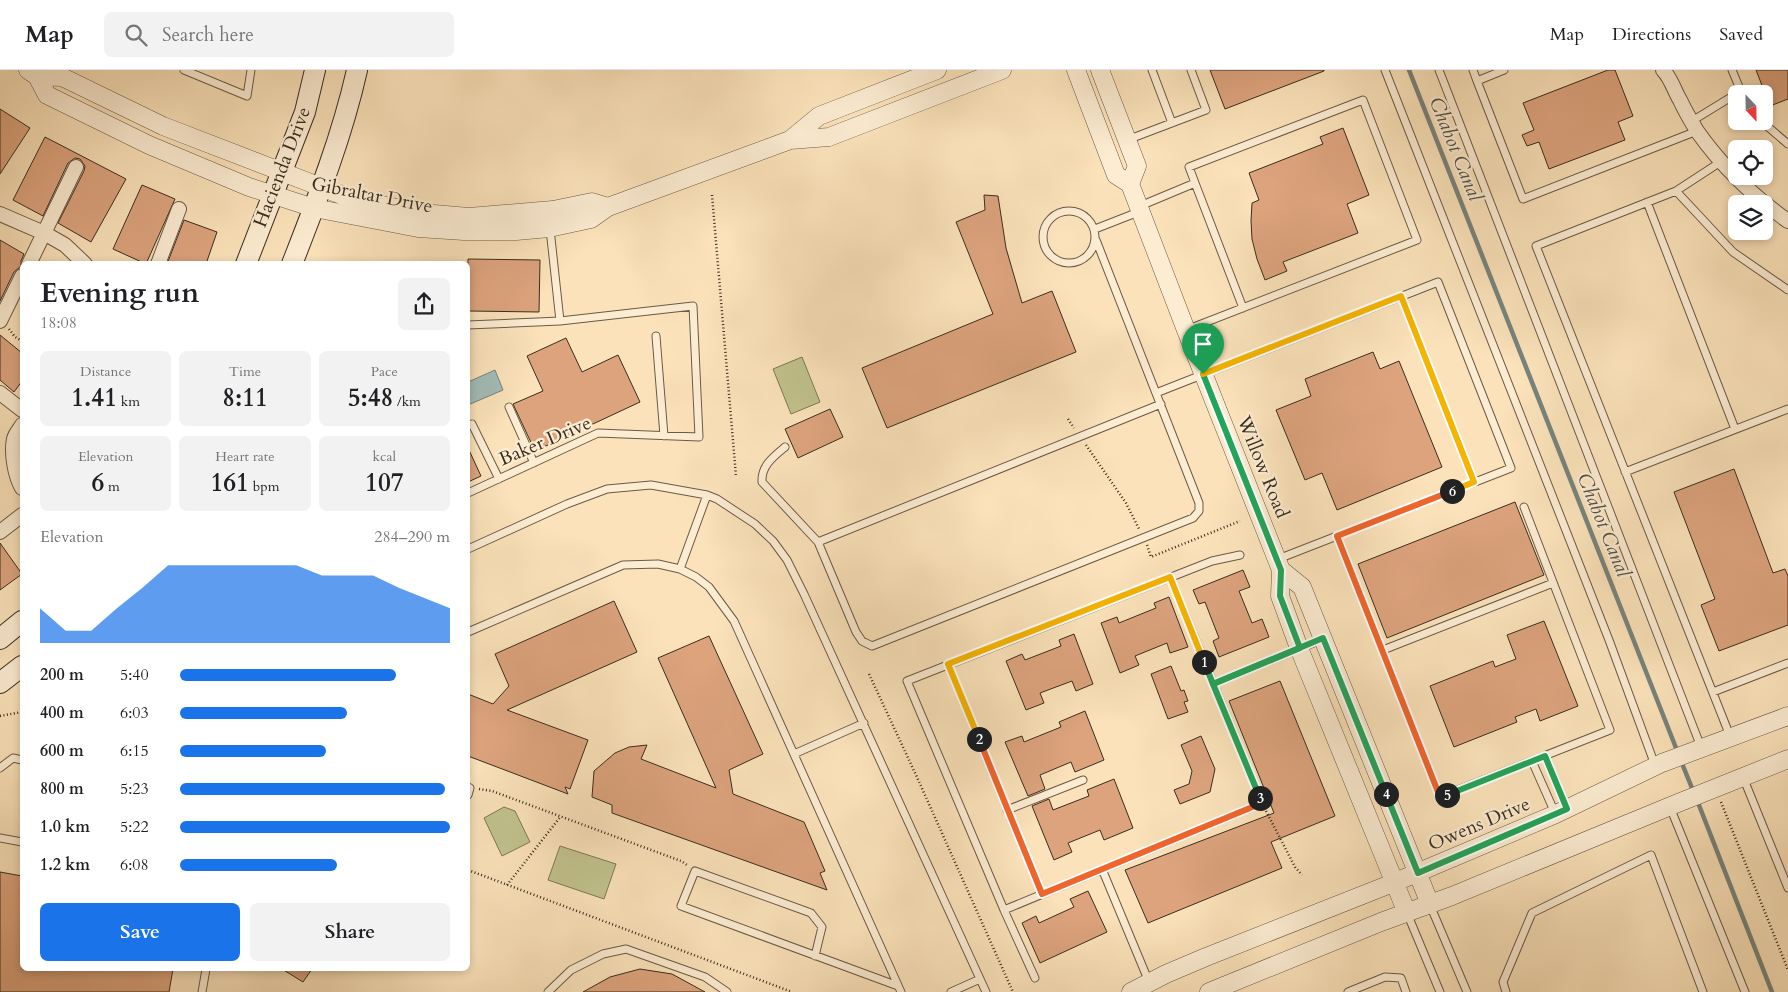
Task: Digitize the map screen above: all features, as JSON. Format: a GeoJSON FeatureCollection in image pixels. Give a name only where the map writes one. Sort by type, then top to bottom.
{"type":"FeatureCollection","features":[{"type":"Feature","properties":{"kind":"main road","name":"Hacienda Drive"},"geometry":{"type":"LineString","coordinates":[[247,261],[283,173],[305,112],[315,70]]}},
{"type":"Feature","properties":{"kind":"main road"},"geometry":{"type":"LineString","coordinates":[[293,261],[322,187],[350,103],[356,70]]}},
{"type":"Feature","properties":{"kind":"main road"},"geometry":{"type":"LineString","coordinates":[[0,639],[20,623]]}},
{"type":"Feature","properties":{"kind":"main road"},"geometry":{"type":"LineString","coordinates":[[0,683],[20,668]]}},
{"type":"Feature","properties":{"kind":"street","name":"Gibraltar Drive"},"geometry":{"type":"LineString","coordinates":[[790,140],[818,116],[937,70]]}},
{"type":"Feature","properties":{"kind":"street","name":"Gibraltar Drive"},"geometry":{"type":"LineString","coordinates":[[30,72],[62,77],[163,126],[352,198],[422,213],[469,217],[591,219],[608,207],[790,140],[828,137],[1002,70]]}},
{"type":"Feature","properties":{"kind":"street","name":"Willow Road"},"geometry":{"type":"LineString","coordinates":[[1076,70],[1116,175],[1130,184],[1140,209],[1279,565],[1280,596],[1407,913]]}},
{"type":"Feature","properties":{"kind":"street"},"geometry":{"type":"LineString","coordinates":[[1100,70],[1137,166],[1130,184]]}},
{"type":"Feature","properties":{"kind":"street"},"geometry":{"type":"LineString","coordinates":[[1666,71],[1695,126],[1722,160],[1756,195],[1788,221]]}},
{"type":"Feature","properties":{"kind":"street","name":"Gibraltar Drive"},"geometry":{"type":"LineString","coordinates":[[30,72],[47,95],[149,146],[249,187],[314,208],[418,228],[464,231],[516,231],[548,219]]}},
{"type":"Feature","properties":{"kind":"street"},"geometry":{"type":"LineString","coordinates":[[30,261],[76,167]]}},
{"type":"Feature","properties":{"kind":"street"},"geometry":{"type":"LineString","coordinates":[[159,261],[179,209]]}},
{"type":"Feature","properties":{"kind":"street"},"geometry":{"type":"LineString","coordinates":[[0,214],[64,244],[82,261]]}},
{"type":"Feature","properties":{"kind":"street"},"geometry":{"type":"LineString","coordinates":[[0,321],[20,280]]}},
{"type":"Feature","properties":{"kind":"street"},"geometry":{"type":"LineString","coordinates":[[0,393],[20,408]]}},
{"type":"Feature","properties":{"kind":"street"},"geometry":{"type":"LineString","coordinates":[[20,428],[14,439],[14,464],[20,484]]}},
{"type":"Feature","properties":{"kind":"street"},"geometry":{"type":"LineString","coordinates":[[0,532],[20,517]]}},
{"type":"Feature","properties":{"kind":"street","name":"Willow Road"},"geometry":{"type":"LineString","coordinates":[[1279,565],[1302,587],[1430,904]]}},
{"type":"Feature","properties":{"kind":"street","name":"Owens Drive"},"geometry":{"type":"LineString","coordinates":[[1131,992],[1206,957],[1394,883],[1562,812],[1658,764],[1788,716]]}},
{"type":"Feature","properties":{"kind":"street"},"geometry":{"type":"LineString","coordinates":[[1209,992],[1788,759]]}},
{"type":"Feature","properties":{"kind":"lane"},"geometry":{"type":"LineString","coordinates":[[184,70],[247,96],[251,70]]}},
{"type":"Feature","properties":{"kind":"lane"},"geometry":{"type":"LineString","coordinates":[[205,79],[208,70]]}},
{"type":"Feature","properties":{"kind":"lane"},"geometry":{"type":"LineString","coordinates":[[1152,70],[1172,123]]}},
{"type":"Feature","properties":{"kind":"lane"},"geometry":{"type":"LineString","coordinates":[[1127,140],[1206,110],[1191,70]]}},
{"type":"Feature","properties":{"kind":"lane"},"geometry":{"type":"LineString","coordinates":[[1385,70],[1658,764]]}},
{"type":"Feature","properties":{"kind":"lane"},"geometry":{"type":"LineString","coordinates":[[1439,70],[1699,748]]}},
{"type":"Feature","properties":{"kind":"lane"},"geometry":{"type":"LineString","coordinates":[[1473,70],[1523,199],[1695,126],[1728,102]]}},
{"type":"Feature","properties":{"kind":"lane"},"geometry":{"type":"LineString","coordinates":[[1477,80],[1504,70]]}},
{"type":"Feature","properties":{"kind":"lane"},"geometry":{"type":"LineString","coordinates":[[1732,70],[1739,85]]}},
{"type":"Feature","properties":{"kind":"lane"},"geometry":{"type":"LineString","coordinates":[[1186,330],[1243,308],[1417,240],[1363,100],[1189,167],[1243,308]]}},
{"type":"Feature","properties":{"kind":"lane"},"geometry":{"type":"LineString","coordinates":[[1772,130],[1788,144]]}},
{"type":"Feature","properties":{"kind":"lane"},"geometry":{"type":"LineString","coordinates":[[1722,160],[1676,191],[1536,246],[1730,736]]}},
{"type":"Feature","properties":{"kind":"lane"},"geometry":{"type":"LineString","coordinates":[[1095,229],[1195,183]]}},
{"type":"Feature","properties":{"kind":"lane"},"geometry":{"type":"LineString","coordinates":[[1676,191],[1733,252],[1788,290]]}},
{"type":"Feature","properties":{"kind":"lane"},"geometry":{"type":"LineString","coordinates":[[1647,202],[1735,429]]}},
{"type":"Feature","properties":{"kind":"lane"},"geometry":{"type":"LineString","coordinates":[[785,447],[767,462],[761,475],[762,482],[818,542],[856,632],[862,641],[872,646],[1193,518],[1199,511],[1200,503],[1096,240],[1095,229],[1083,214],[1074,211],[1055,215],[1048,222],[1043,232],[1043,243],[1048,253],[1056,260],[1066,264],[1077,263],[1086,258],[1093,250],[1096,240]]}},
{"type":"Feature","properties":{"kind":"lane"},"geometry":{"type":"LineString","coordinates":[[470,325],[560,321],[548,219]]}},
{"type":"Feature","properties":{"kind":"lane"},"geometry":{"type":"LineString","coordinates":[[1156,393],[1438,282],[1511,468],[1337,536],[1279,565]]}},
{"type":"Feature","properties":{"kind":"lane"},"geometry":{"type":"LineString","coordinates":[[1401,296],[1474,482]]}},
{"type":"Feature","properties":{"kind":"lane","name":"Baker Drive"},"geometry":{"type":"LineString","coordinates":[[470,493],[598,433],[699,437],[693,306],[560,321]]}},
{"type":"Feature","properties":{"kind":"lane"},"geometry":{"type":"LineString","coordinates":[[656,336],[664,436]]}},
{"type":"Feature","properties":{"kind":"lane"},"geometry":{"type":"LineString","coordinates":[[818,542],[1160,404]]}},
{"type":"Feature","properties":{"kind":"lane"},"geometry":{"type":"LineString","coordinates":[[509,407],[534,463]]}},
{"type":"Feature","properties":{"kind":"lane"},"geometry":{"type":"LineString","coordinates":[[1626,472],[1788,409]]}},
{"type":"Feature","properties":{"kind":"lane"},"geometry":{"type":"LineString","coordinates":[[472,424],[499,479]]}},
{"type":"Feature","properties":{"kind":"lane"},"geometry":{"type":"LineString","coordinates":[[470,548],[567,504],[607,489],[651,485],[707,495],[717,499],[755,524],[773,541],[787,560],[864,722],[986,992]]}},
{"type":"Feature","properties":{"kind":"lane"},"geometry":{"type":"LineString","coordinates":[[680,569],[707,495]]}},
{"type":"Feature","properties":{"kind":"lane"},"geometry":{"type":"LineString","coordinates":[[1337,536],[1440,797],[1610,730],[1524,507]]}},
{"type":"Feature","properties":{"kind":"lane"},"geometry":{"type":"LineString","coordinates":[[1036,978],[1004,910],[908,680],[1212,561],[1240,556]]}},
{"type":"Feature","properties":{"kind":"lane"},"geometry":{"type":"LineString","coordinates":[[470,631],[622,565],[658,564],[680,569],[696,577],[709,587],[734,621],[899,989]]}},
{"type":"Feature","properties":{"kind":"lane"},"geometry":{"type":"LineString","coordinates":[[1004,910],[1262,803],[1170,577]]}},
{"type":"Feature","properties":{"kind":"lane"},"geometry":{"type":"LineString","coordinates":[[1383,650],[1553,583]]}},
{"type":"Feature","properties":{"kind":"lane"},"geometry":{"type":"LineString","coordinates":[[1213,684],[1323,638]]}},
{"type":"Feature","properties":{"kind":"lane"},"geometry":{"type":"LineString","coordinates":[[1712,692],[1788,663]]}},
{"type":"Feature","properties":{"kind":"lane"},"geometry":{"type":"LineString","coordinates":[[948,664],[1042,894]]}},
{"type":"Feature","properties":{"kind":"lane"},"geometry":{"type":"LineString","coordinates":[[794,754],[864,722]]}},
{"type":"Feature","properties":{"kind":"lane"},"geometry":{"type":"LineString","coordinates":[[1545,756],[1562,812]]}},
{"type":"Feature","properties":{"kind":"lane"},"geometry":{"type":"LineString","coordinates":[[0,768],[13,758],[20,760]]}},
{"type":"Feature","properties":{"kind":"lane"},"geometry":{"type":"LineString","coordinates":[[1532,761],[1562,812]]}},
{"type":"Feature","properties":{"kind":"lane"},"geometry":{"type":"LineString","coordinates":[[1743,777],[1788,888]]}},
{"type":"Feature","properties":{"kind":"lane"},"geometry":{"type":"LineString","coordinates":[[1008,810],[1083,780]]}},
{"type":"Feature","properties":{"kind":"lane"},"geometry":{"type":"LineString","coordinates":[[1674,805],[1744,992]]}},
{"type":"Feature","properties":{"kind":"lane"},"geometry":{"type":"LineString","coordinates":[[0,838],[20,842]]}},
{"type":"Feature","properties":{"kind":"lane"},"geometry":{"type":"LineString","coordinates":[[1506,992],[1503,982],[1532,912],[1651,855],[1703,992]]}},
{"type":"Feature","properties":{"kind":"lane"},"geometry":{"type":"LineString","coordinates":[[1102,869],[1149,983]]}},
{"type":"Feature","properties":{"kind":"lane"},"geometry":{"type":"LineString","coordinates":[[815,956],[822,927],[811,913],[695,871],[681,906],[899,989]]}},
{"type":"Feature","properties":{"kind":"lane"},"geometry":{"type":"LineString","coordinates":[[1430,904],[1466,992]]}},
{"type":"Feature","properties":{"kind":"lane"},"geometry":{"type":"LineString","coordinates":[[1407,913],[1440,992]]}},
{"type":"Feature","properties":{"kind":"lane"},"geometry":{"type":"LineString","coordinates":[[548,992],[570,970],[603,954],[626,949],[705,977],[727,992]]}},
{"type":"Feature","properties":{"kind":"lane"},"geometry":{"type":"LineString","coordinates":[[202,992],[206,971]]}},
{"type":"Feature","properties":{"kind":"lane"},"geometry":{"type":"LineString","coordinates":[[1348,992],[1385,977],[1401,978],[1406,992]]}},
{"type":"Feature","properties":{"kind":"lane"},"geometry":{"type":"LineString","coordinates":[[951,992],[980,979]]}},
{"type":"Feature","properties":{"kind":"path"},"geometry":{"type":"LineString","coordinates":[[712,195],[736,476]]}},
{"type":"Feature","properties":{"kind":"path"},"geometry":{"type":"LineString","coordinates":[[0,321],[20,340]]}},
{"type":"Feature","properties":{"kind":"path"},"geometry":{"type":"LineString","coordinates":[[1068,419],[1128,506],[1151,557],[1240,521]]}},
{"type":"Feature","properties":{"kind":"path"},"geometry":{"type":"LineString","coordinates":[[869,674],[929,802],[1013,992]]}},
{"type":"Feature","properties":{"kind":"path"},"geometry":{"type":"LineString","coordinates":[[0,716],[20,712]]}},
{"type":"Feature","properties":{"kind":"path"},"geometry":{"type":"LineString","coordinates":[[1714,788],[1788,970]]}},
{"type":"Feature","properties":{"kind":"path"},"geometry":{"type":"LineString","coordinates":[[470,790],[492,791],[681,860],[695,871]]}},
{"type":"Feature","properties":{"kind":"path"},"geometry":{"type":"LineString","coordinates":[[1262,803],[1295,867],[1302,875]]}},
{"type":"Feature","properties":{"kind":"path"},"geometry":{"type":"LineString","coordinates":[[507,885],[561,816]]}},
{"type":"Feature","properties":{"kind":"path"},"geometry":{"type":"LineString","coordinates":[[470,871],[792,992]]}},
{"type":"Feature","properties":{"kind":"green space"},"geometry":{"type":"Polygon","coordinates":[[[802,357],[820,402],[791,414],[773,369],[802,357]]]}},
{"type":"Feature","properties":{"kind":"green space"},"geometry":{"type":"Polygon","coordinates":[[[504,807],[515,811],[530,842],[502,856],[484,818],[504,807]]]}},
{"type":"Feature","properties":{"kind":"green space"},"geometry":{"type":"Polygon","coordinates":[[[560,846],[616,864],[604,899],[548,880],[560,846]]]}},
{"type":"Feature","properties":{"kind":"water"},"geometry":{"type":"Polygon","coordinates":[[[495,370],[503,390],[470,404],[470,381],[495,370]]]}},
{"type":"Feature","properties":{"kind":"building"},"geometry":{"type":"Polygon","coordinates":[[[1210,70],[1324,70],[1324,71],[1225,109],[1210,70]]]}},
{"type":"Feature","properties":{"kind":"building"},"geometry":{"type":"Polygon","coordinates":[[[1608,70],[1615,70],[1633,116],[1618,122],[1625,140],[1549,169],[1539,142],[1527,146],[1522,135],[1534,130],[1523,103],[1608,70]]]}},
{"type":"Feature","properties":{"kind":"building"},"geometry":{"type":"Polygon","coordinates":[[[1756,70],[1788,70],[1788,99],[1773,105],[1773,85],[1762,85],[1756,70]]]}},
{"type":"Feature","properties":{"kind":"building"},"geometry":{"type":"Polygon","coordinates":[[[0,109],[30,128],[0,174],[0,109]]]}},
{"type":"Feature","properties":{"kind":"building"},"geometry":{"type":"Polygon","coordinates":[[[1343,128],[1369,195],[1347,204],[1358,233],[1283,262],[1287,271],[1265,280],[1252,239],[1252,203],[1259,200],[1249,173],[1323,144],[1320,137],[1343,128]]]}},
{"type":"Feature","properties":{"kind":"building"},"geometry":{"type":"Polygon","coordinates":[[[45,137],[126,179],[91,242],[58,223],[84,171],[85,166],[80,159],[75,158],[68,163],[43,216],[13,200],[45,137]]]}},
{"type":"Feature","properties":{"kind":"building"},"geometry":{"type":"Polygon","coordinates":[[[142,185],[175,199],[147,261],[139,261],[113,249],[142,185]]]}},
{"type":"Feature","properties":{"kind":"building"},"geometry":{"type":"Polygon","coordinates":[[[984,195],[998,196],[1006,248],[1022,303],[1052,291],[1076,352],[887,428],[862,368],[993,314],[956,222],[985,210],[984,195]]]}},
{"type":"Feature","properties":{"kind":"building"},"geometry":{"type":"Polygon","coordinates":[[[184,220],[217,232],[207,261],[168,261],[184,220]]]}},
{"type":"Feature","properties":{"kind":"building"},"geometry":{"type":"Polygon","coordinates":[[[0,240],[24,254],[20,261],[20,267],[14,272],[0,301],[0,240]]]}},
{"type":"Feature","properties":{"kind":"building"},"geometry":{"type":"Polygon","coordinates":[[[468,259],[540,260],[539,312],[470,311],[470,261],[468,259]]]}},
{"type":"Feature","properties":{"kind":"building"},"geometry":{"type":"Polygon","coordinates":[[[0,335],[20,351],[20,384],[14,392],[0,380],[0,335]]]}},
{"type":"Feature","properties":{"kind":"building"},"geometry":{"type":"Polygon","coordinates":[[[566,338],[582,372],[618,355],[640,402],[535,451],[513,404],[543,391],[527,356],[566,338]]]}},
{"type":"Feature","properties":{"kind":"building"},"geometry":{"type":"Polygon","coordinates":[[[1373,352],[1380,369],[1399,361],[1442,467],[1337,510],[1322,473],[1305,480],[1276,410],[1311,396],[1305,379],[1373,352]]]}},
{"type":"Feature","properties":{"kind":"building"},"geometry":{"type":"Polygon","coordinates":[[[830,409],[843,437],[798,458],[785,429],[830,409]]]}},
{"type":"Feature","properties":{"kind":"building"},"geometry":{"type":"Polygon","coordinates":[[[470,452],[481,476],[470,481],[470,452]]]}},
{"type":"Feature","properties":{"kind":"building"},"geometry":{"type":"Polygon","coordinates":[[[1734,469],[1773,573],[1785,569],[1788,576],[1788,625],[1719,651],[1701,605],[1715,599],[1674,492],[1734,469]]]}},
{"type":"Feature","properties":{"kind":"building"},"geometry":{"type":"Polygon","coordinates":[[[1515,502],[1544,575],[1387,638],[1358,564],[1515,502]]]}},
{"type":"Feature","properties":{"kind":"building"},"geometry":{"type":"Polygon","coordinates":[[[0,543],[20,571],[20,575],[0,590],[0,543]]]}},
{"type":"Feature","properties":{"kind":"building"},"geometry":{"type":"Polygon","coordinates":[[[1243,570],[1250,587],[1239,591],[1252,623],[1262,619],[1269,637],[1219,657],[1213,641],[1219,638],[1205,602],[1199,604],[1193,590],[1243,570]]]}},
{"type":"Feature","properties":{"kind":"building"},"geometry":{"type":"Polygon","coordinates":[[[1169,597],[1188,647],[1170,653],[1167,643],[1135,656],[1139,665],[1120,673],[1101,623],[1117,617],[1119,623],[1156,608],[1154,603],[1169,597]]]}},
{"type":"Feature","properties":{"kind":"building"},"geometry":{"type":"Polygon","coordinates":[[[614,601],[637,652],[507,710],[588,740],[570,789],[565,787],[568,794],[470,757],[470,695],[493,704],[509,686],[495,654],[614,601]]]}},
{"type":"Feature","properties":{"kind":"building"},"geometry":{"type":"Polygon","coordinates":[[[1544,621],[1578,706],[1540,721],[1536,709],[1515,717],[1517,722],[1454,747],[1430,686],[1493,661],[1495,667],[1516,659],[1507,635],[1544,621]]]}},
{"type":"Feature","properties":{"kind":"building"},"geometry":{"type":"Polygon","coordinates":[[[1074,634],[1093,684],[1076,691],[1072,681],[1040,693],[1044,703],[1026,710],[1006,661],[1022,654],[1025,660],[1061,646],[1059,640],[1074,634]]]}},
{"type":"Feature","properties":{"kind":"building"},"geometry":{"type":"Polygon","coordinates":[[[709,636],[763,754],[729,770],[733,794],[804,822],[825,871],[820,873],[827,890],[612,813],[612,805],[592,797],[594,771],[615,753],[629,747],[647,745],[641,759],[716,788],[658,658],[709,636]]]}},
{"type":"Feature","properties":{"kind":"building"},"geometry":{"type":"Polygon","coordinates":[[[1171,666],[1181,691],[1184,690],[1188,701],[1184,702],[1188,712],[1168,719],[1151,674],[1171,666]]]}},
{"type":"Feature","properties":{"kind":"building"},"geometry":{"type":"Polygon","coordinates":[[[1280,681],[1335,816],[1271,842],[1282,868],[1148,923],[1125,870],[1274,813],[1229,701],[1280,681]]]}},
{"type":"Feature","properties":{"kind":"building"},"geometry":{"type":"Polygon","coordinates":[[[1085,711],[1104,760],[1075,772],[1071,762],[1040,775],[1045,789],[1028,796],[1005,742],[1022,736],[1024,742],[1061,727],[1059,722],[1085,711]]]}},
{"type":"Feature","properties":{"kind":"building"},"geometry":{"type":"Polygon","coordinates":[[[1201,736],[1215,769],[1210,792],[1180,804],[1174,790],[1189,784],[1192,771],[1181,745],[1201,736]]]}},
{"type":"Feature","properties":{"kind":"building"},"geometry":{"type":"Polygon","coordinates":[[[1114,779],[1133,828],[1104,840],[1100,830],[1068,843],[1072,852],[1054,860],[1032,806],[1049,799],[1053,810],[1089,796],[1087,790],[1114,779]]]}},
{"type":"Feature","properties":{"kind":"building"},"geometry":{"type":"Polygon","coordinates":[[[0,872],[20,876],[20,971],[173,971],[169,992],[0,992],[0,872]]]}},
{"type":"Feature","properties":{"kind":"building"},"geometry":{"type":"Polygon","coordinates":[[[1088,891],[1107,932],[1040,963],[1022,923],[1036,916],[1039,923],[1074,907],[1070,899],[1088,891]]]}},
{"type":"Feature","properties":{"kind":"building"},"geometry":{"type":"Polygon","coordinates":[[[640,969],[672,974],[705,992],[583,992],[610,977],[640,969]]]}},
{"type":"Feature","properties":{"kind":"building"},"geometry":{"type":"Polygon","coordinates":[[[285,971],[311,971],[303,982],[285,971]]]}},
{"type":"Feature","properties":{"kind":"waterway","name":"Chabot Canal"},"geometry":{"type":"LineString","coordinates":[[1409,70],[1678,753]]}},
{"type":"Feature","properties":{"kind":"waterway","name":"Chabot Canal"},"geometry":{"type":"LineString","coordinates":[[1681,761],[1694,793]]}},
{"type":"Feature","properties":{"kind":"waterway","name":"Chabot Canal"},"geometry":{"type":"LineString","coordinates":[[1697,800],[1772,992]]}},
{"type":"Feature","properties":{"kind":"route"},"geometry":{"type":"LineString","coordinates":[[1203,374],[1281,570],[1280,596],[1300,648],[1251,668],[1213,684],[1170,577],[948,664],[1042,894],[1262,803],[1213,684],[1300,648],[1323,638],[1418,873],[1567,809],[1545,756],[1440,797],[1337,536],[1474,482],[1401,296],[1203,374]]}}]}
